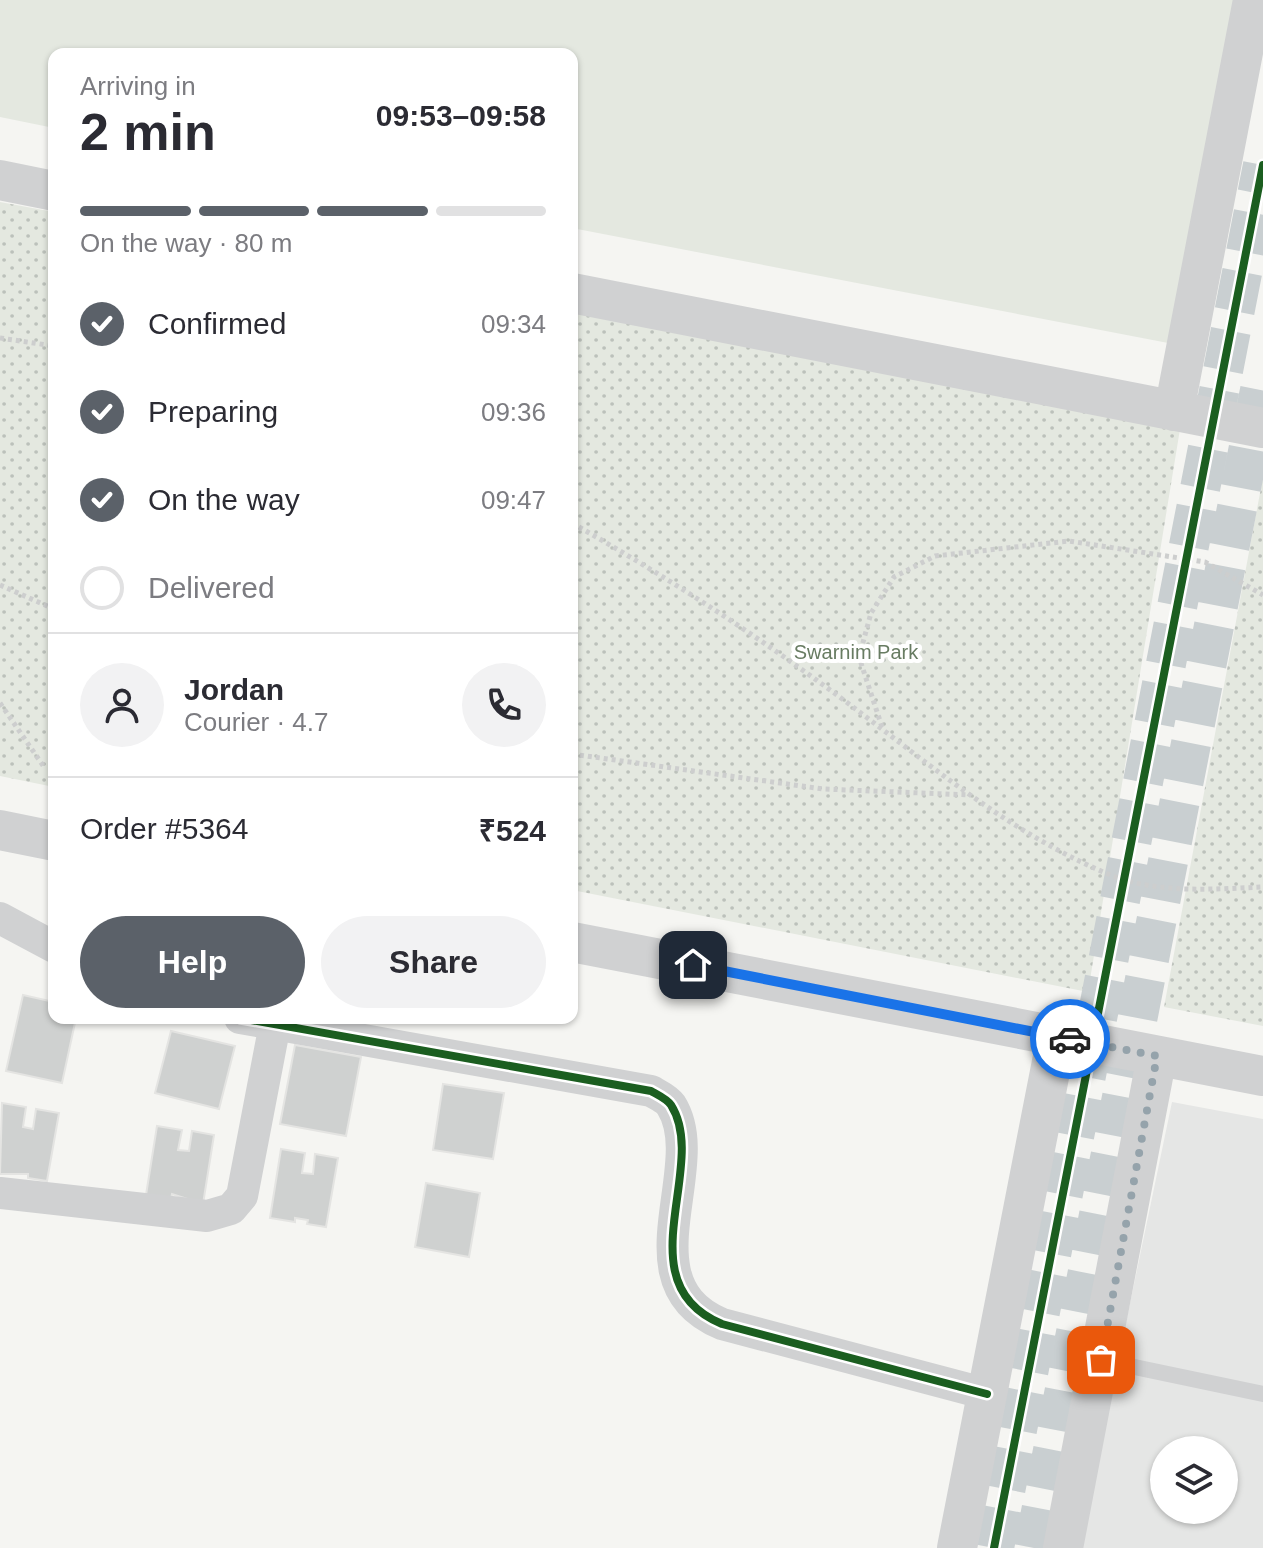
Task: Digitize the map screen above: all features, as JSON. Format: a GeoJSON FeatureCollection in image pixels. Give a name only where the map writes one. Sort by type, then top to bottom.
{"type":"FeatureCollection","features":[{"type":"Feature","properties":{"kind":"street"},"geometry":{"type":"LineString","coordinates":[[1174,411],[1253,0]]}},
{"type":"Feature","properties":{"kind":"street"},"geometry":{"type":"LineString","coordinates":[[0,180],[48,190]]}},
{"type":"Feature","properties":{"kind":"street"},"geometry":{"type":"LineString","coordinates":[[578,294],[1263,428]]}},
{"type":"Feature","properties":{"kind":"street"},"geometry":{"type":"LineString","coordinates":[[0,830],[48,840]]}},
{"type":"Feature","properties":{"kind":"street"},"geometry":{"type":"LineString","coordinates":[[0,918],[48,944]]}},
{"type":"Feature","properties":{"kind":"street"},"geometry":{"type":"LineString","coordinates":[[578,943],[1263,1076]]}},
{"type":"Feature","properties":{"kind":"street"},"geometry":{"type":"LineString","coordinates":[[0,1193],[207,1216],[231,1209],[242,1196],[275,1024],[651,1091],[669,1102],[681,1134],[672,1250],[678,1279],[691,1303],[707,1317],[722,1324],[987,1394]]}},
{"type":"Feature","properties":{"kind":"street"},"geometry":{"type":"LineString","coordinates":[[957,1548],[1057,1036]]}},
{"type":"Feature","properties":{"kind":"street"},"geometry":{"type":"LineString","coordinates":[[1063,1548],[1157,1056]]}},
{"type":"Feature","properties":{"kind":"lane"},"geometry":{"type":"LineString","coordinates":[[1101,1360],[1263,1394]]}},
{"type":"Feature","properties":{"kind":"path"},"geometry":{"type":"LineString","coordinates":[[0,338],[48,345]]}},
{"type":"Feature","properties":{"kind":"path"},"geometry":{"type":"LineString","coordinates":[[578,526],[675,582],[1001,817],[1114,876],[1185,890],[1263,887]]}},
{"type":"Feature","properties":{"kind":"path"},"geometry":{"type":"LineString","coordinates":[[883,730],[859,657],[871,613],[894,577],[935,556],[1069,541],[1205,562],[1263,595]]}},
{"type":"Feature","properties":{"kind":"path"},"geometry":{"type":"LineString","coordinates":[[0,585],[48,606]]}},
{"type":"Feature","properties":{"kind":"path"},"geometry":{"type":"LineString","coordinates":[[0,703],[44,767]]}},
{"type":"Feature","properties":{"kind":"path"},"geometry":{"type":"LineString","coordinates":[[578,755],[823,789],[972,795]]}},
{"type":"Feature","properties":{"kind":"shaded area"},"geometry":{"type":"Polygon","coordinates":[[[1172,1102],[1263,1119],[1263,1548],[1079,1548],[1172,1102]]]}},
{"type":"Feature","properties":{"kind":"green space"},"geometry":{"type":"Polygon","coordinates":[[[0,0],[1261,0],[1189,347],[578,229],[578,48],[48,48],[48,127],[0,117],[0,0]]]}},
{"type":"Feature","properties":{"kind":"green space"},"geometry":{"type":"Polygon","coordinates":[[[0,202],[48,211],[48,786],[0,776],[0,202]]]}},
{"type":"Feature","properties":{"kind":"green space","name":"Swarnim Park"},"geometry":{"type":"Polygon","coordinates":[[[578,310],[1181,423],[1088,992],[578,891],[578,310]]]}},
{"type":"Feature","properties":{"kind":"green space"},"geometry":{"type":"Polygon","coordinates":[[[1263,477],[1263,1026],[1164,1007],[1263,477]]]}},
{"type":"Feature","properties":{"kind":"building"},"geometry":{"type":"Polygon","coordinates":[[[23,995],[48,1001],[48,1024],[75,1024],[62,1083],[6,1071],[23,995]]]}},
{"type":"Feature","properties":{"kind":"building"},"geometry":{"type":"Polygon","coordinates":[[[171,1031],[235,1046],[219,1109],[155,1093],[171,1031]]]}},
{"type":"Feature","properties":{"kind":"building"},"geometry":{"type":"Polygon","coordinates":[[[295,1045],[361,1057],[346,1136],[280,1124],[295,1045]]]}},
{"type":"Feature","properties":{"kind":"building"},"geometry":{"type":"Polygon","coordinates":[[[443,1084],[504,1093],[493,1159],[433,1150],[443,1084]]]}},
{"type":"Feature","properties":{"kind":"building"},"geometry":{"type":"Polygon","coordinates":[[[2,1103],[26,1107],[23,1127],[33,1129],[36,1109],[59,1113],[47,1181],[28,1178],[28,1174],[0,1174],[2,1103]]]}},
{"type":"Feature","properties":{"kind":"building"},"geometry":{"type":"Polygon","coordinates":[[[157,1126],[182,1130],[178,1150],[189,1151],[192,1131],[214,1135],[203,1204],[172,1194],[171,1199],[146,1195],[157,1126]]]}},
{"type":"Feature","properties":{"kind":"building"},"geometry":{"type":"Polygon","coordinates":[[[281,1149],[305,1153],[302,1173],[313,1174],[315,1154],[338,1158],[326,1227],[307,1224],[308,1220],[295,1218],[295,1222],[270,1218],[281,1149]]]}},
{"type":"Feature","properties":{"kind":"building"},"geometry":{"type":"Polygon","coordinates":[[[426,1183],[480,1193],[469,1257],[415,1247],[426,1183]]]}},
{"type":"Feature","properties":{"kind":"tunnel"},"geometry":{"type":"LineString","coordinates":[[994,1548],[1263,165]]}},
{"type":"Feature","properties":{"kind":"tunnel"},"geometry":{"type":"LineString","coordinates":[[1034,1548],[1263,375]]}},
{"type":"Feature","properties":{"kind":"cycle path"},"geometry":{"type":"LineString","coordinates":[[994,1548],[1263,165]]}},
{"type":"Feature","properties":{"kind":"cycle path"},"geometry":{"type":"LineString","coordinates":[[274,1024],[651,1091],[671,1105],[680,1130],[682,1159],[673,1253],[678,1281],[693,1305],[722,1324],[987,1394]]}},
{"type":"Feature","properties":{"kind":"way so far"},"geometry":{"type":"LineString","coordinates":[[1070,1039],[1157,1056],[1101,1360]]}},
{"type":"Feature","properties":{"kind":"route"},"geometry":{"type":"LineString","coordinates":[[693,965],[1070,1039]]}}]}
